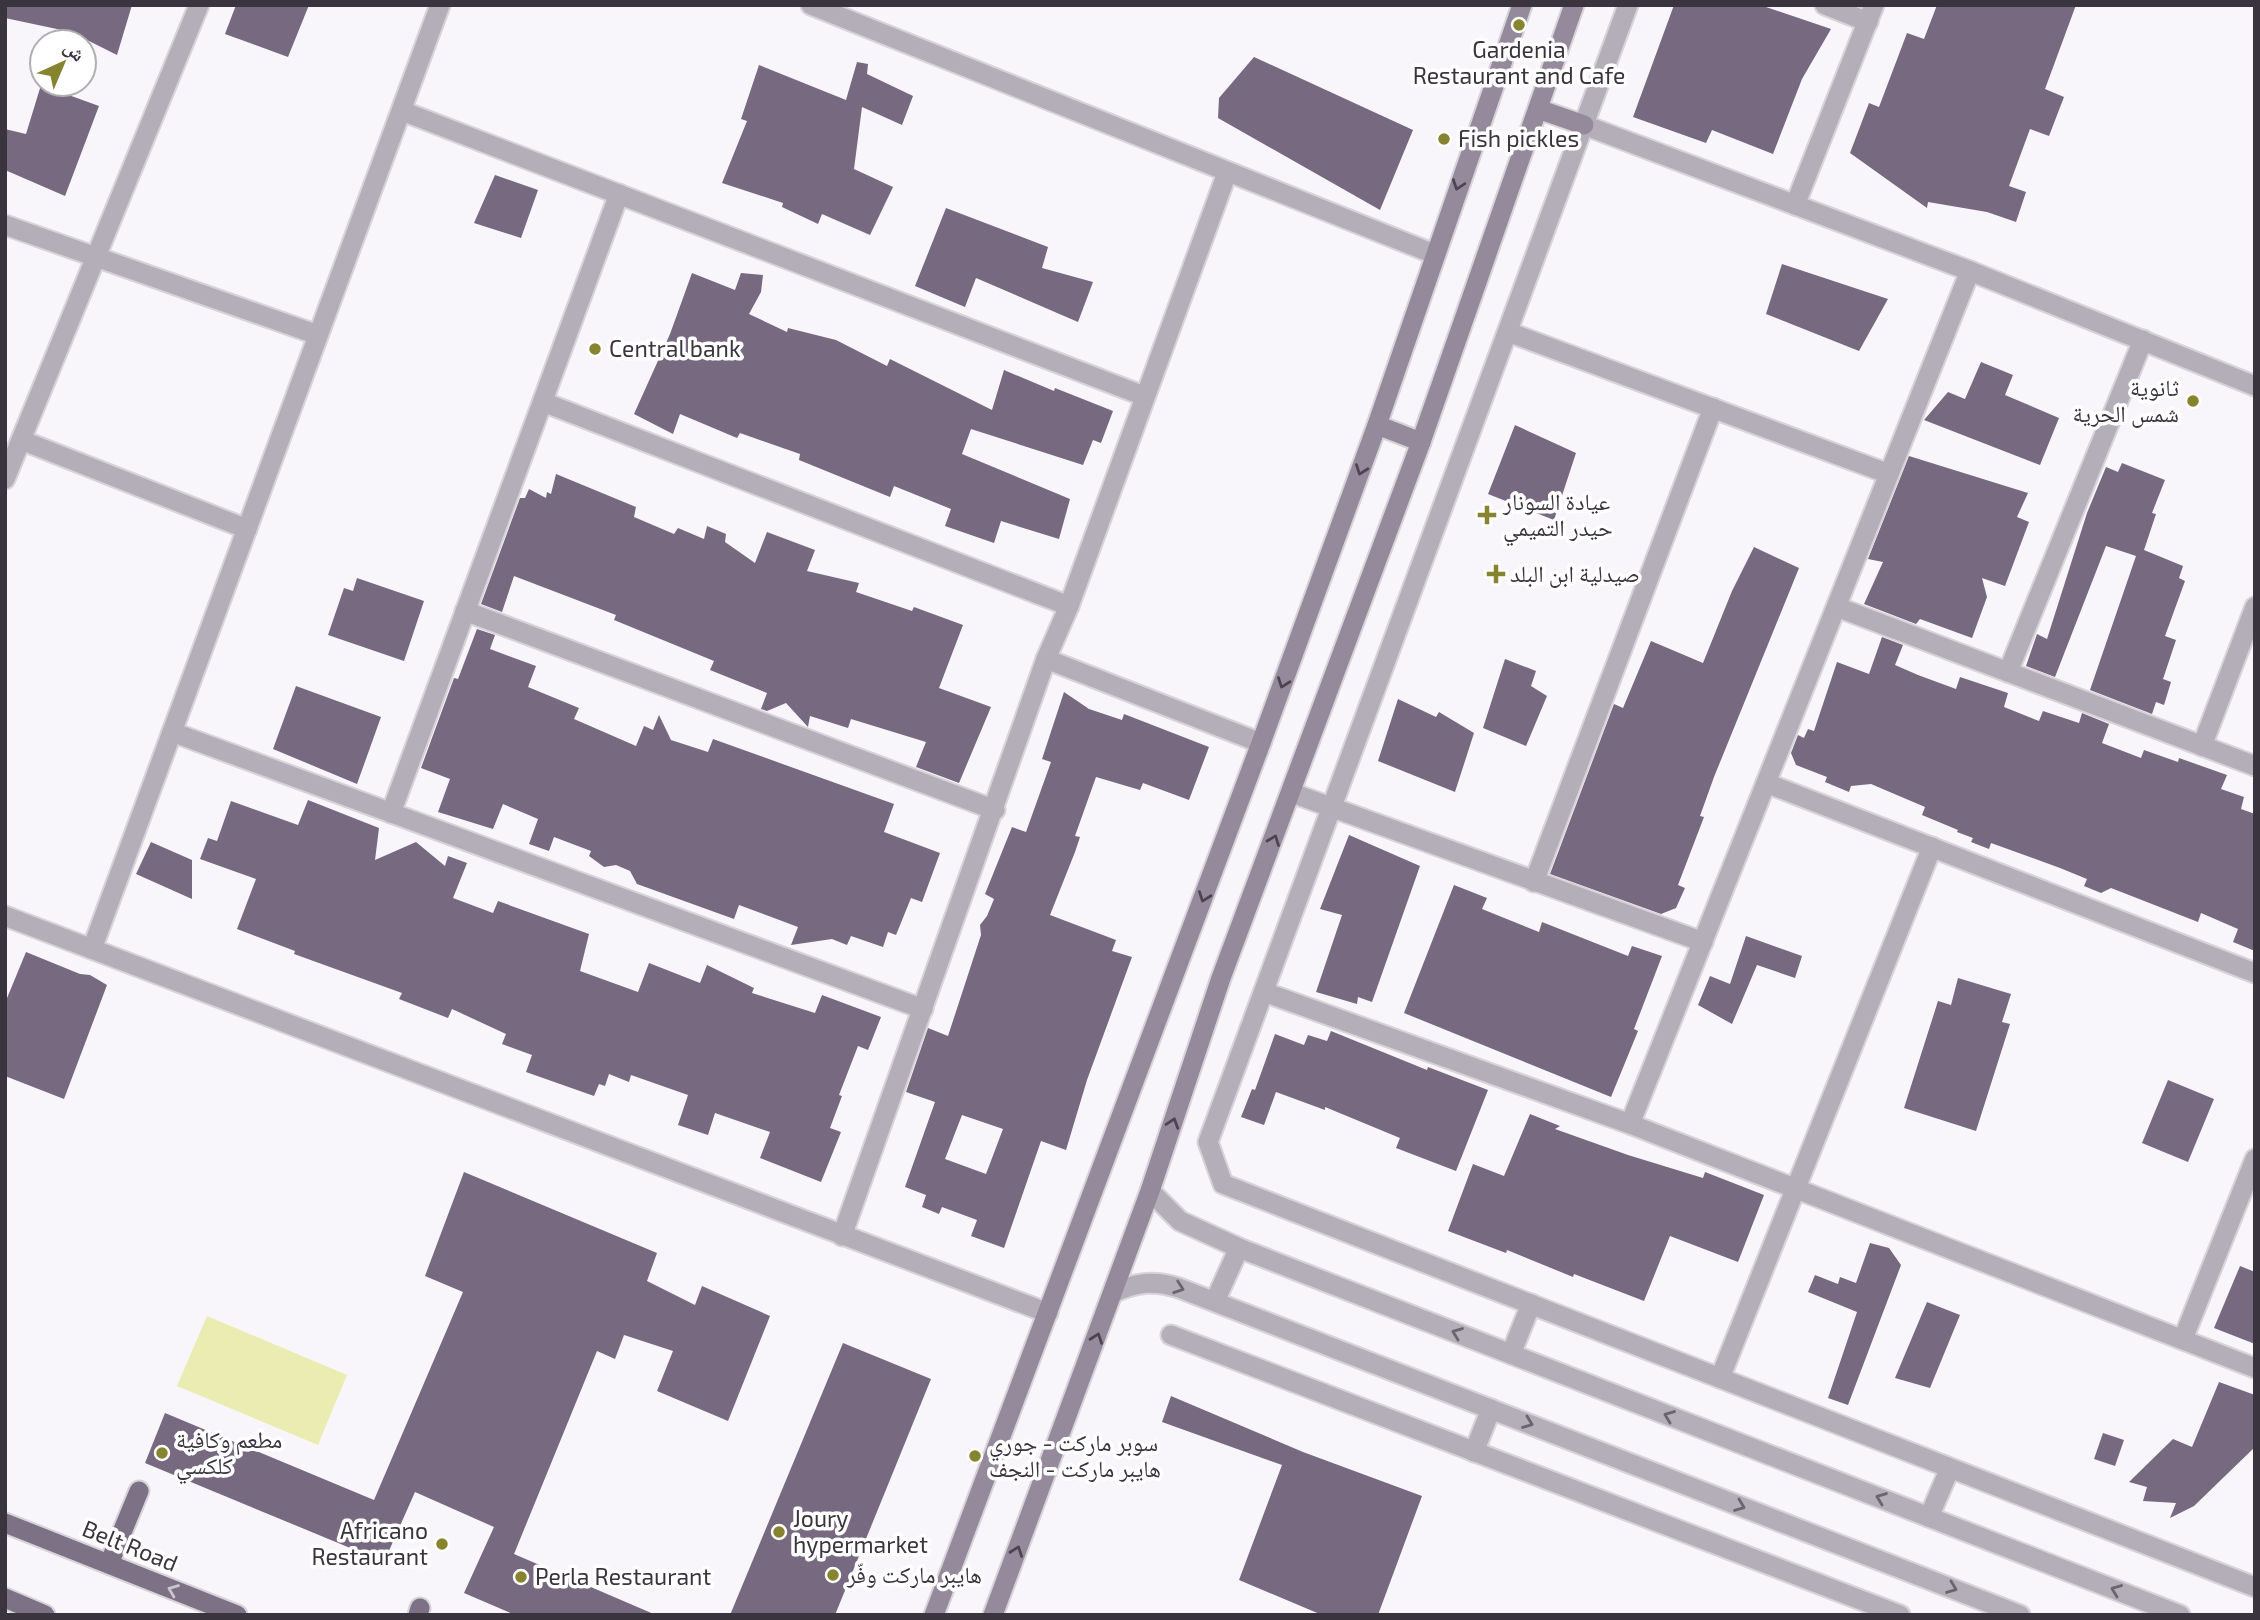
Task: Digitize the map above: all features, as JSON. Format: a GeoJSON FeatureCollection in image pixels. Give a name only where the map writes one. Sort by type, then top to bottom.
{"type":"FeatureCollection","features":[{"type":"Feature","properties":{"kind":"main road"},"geometry":{"type":"LineString","coordinates":[[934,1615],[1261,743],[1377,425],[1522,5]]}},
{"type":"Feature","properties":{"kind":"main road"},"geometry":{"type":"LineString","coordinates":[[993,1615],[1150,1191],[1221,978],[1293,793],[1422,442],[1574,5]]}},
{"type":"Feature","properties":{"kind":"main road"},"geometry":{"type":"LineString","coordinates":[[1538,109],[1584,125]]}},
{"type":"Feature","properties":{"kind":"main road"},"geometry":{"type":"LineString","coordinates":[[1377,425],[1422,442]]}},
{"type":"Feature","properties":{"kind":"main road"},"geometry":{"type":"LineString","coordinates":[[109,1564],[139,1491]]}},
{"type":"Feature","properties":{"kind":"main road","name":"Belt Road"},"geometry":{"type":"LineString","coordinates":[[5,1523],[237,1615]]}},
{"type":"Feature","properties":{"kind":"main road"},"geometry":{"type":"LineString","coordinates":[[5,1598],[45,1615]]}},
{"type":"Feature","properties":{"kind":"street"},"geometry":{"type":"LineString","coordinates":[[5,479],[200,5]]}},
{"type":"Feature","properties":{"kind":"street"},"geometry":{"type":"LineString","coordinates":[[92,949],[440,5]]}},
{"type":"Feature","properties":{"kind":"street"},"geometry":{"type":"LineString","coordinates":[[811,5],[1434,254]]}},
{"type":"Feature","properties":{"kind":"street"},"geometry":{"type":"LineString","coordinates":[[1628,5],[1209,1142],[1223,1184],[2255,1587]]}},
{"type":"Feature","properties":{"kind":"street"},"geometry":{"type":"LineString","coordinates":[[1795,205],[1871,14],[1825,5]]}},
{"type":"Feature","properties":{"kind":"street"},"geometry":{"type":"LineString","coordinates":[[402,111],[1144,396]]}},
{"type":"Feature","properties":{"kind":"street"},"geometry":{"type":"LineString","coordinates":[[1584,125],[1970,271],[2255,386]]}},
{"type":"Feature","properties":{"kind":"street"},"geometry":{"type":"LineString","coordinates":[[842,1236],[995,810],[1046,659],[1069,606],[1227,173]]}},
{"type":"Feature","properties":{"kind":"street"},"geometry":{"type":"LineString","coordinates":[[391,813],[620,194]]}},
{"type":"Feature","properties":{"kind":"street"},"geometry":{"type":"LineString","coordinates":[[5,225],[318,335]]}},
{"type":"Feature","properties":{"kind":"street"},"geometry":{"type":"LineString","coordinates":[[1630,1124],[1970,271]]}},
{"type":"Feature","properties":{"kind":"street"},"geometry":{"type":"LineString","coordinates":[[1508,332],[1889,474]]}},
{"type":"Feature","properties":{"kind":"street"},"geometry":{"type":"LineString","coordinates":[[2008,672],[2143,340]]}},
{"type":"Feature","properties":{"kind":"street"},"geometry":{"type":"LineString","coordinates":[[543,402],[1069,606]]}},
{"type":"Feature","properties":{"kind":"street"},"geometry":{"type":"LineString","coordinates":[[1534,881],[1713,408]]}},
{"type":"Feature","properties":{"kind":"street"},"geometry":{"type":"LineString","coordinates":[[21,440],[247,528]]}},
{"type":"Feature","properties":{"kind":"street"},"geometry":{"type":"LineString","coordinates":[[1837,607],[2255,766]]}},
{"type":"Feature","properties":{"kind":"street"},"geometry":{"type":"LineString","coordinates":[[2202,746],[2255,607]]}},
{"type":"Feature","properties":{"kind":"street"},"geometry":{"type":"LineString","coordinates":[[466,611],[995,810]]}},
{"type":"Feature","properties":{"kind":"street"},"geometry":{"type":"LineString","coordinates":[[1046,659],[1261,743]]}},
{"type":"Feature","properties":{"kind":"street"},"geometry":{"type":"LineString","coordinates":[[172,732],[923,1009]]}},
{"type":"Feature","properties":{"kind":"street"},"geometry":{"type":"LineString","coordinates":[[1766,783],[2255,973]]}},
{"type":"Feature","properties":{"kind":"street"},"geometry":{"type":"LineString","coordinates":[[1293,793],[1703,942]]}},
{"type":"Feature","properties":{"kind":"street"},"geometry":{"type":"LineString","coordinates":[[1720,1378],[1798,1189],[1932,847]]}},
{"type":"Feature","properties":{"kind":"street"},"geometry":{"type":"LineString","coordinates":[[5,916],[1048,1313]]}},
{"type":"Feature","properties":{"kind":"street"},"geometry":{"type":"LineString","coordinates":[[1264,992],[1630,1124],[2255,1368]]}},
{"type":"Feature","properties":{"kind":"street"},"geometry":{"type":"LineString","coordinates":[[2182,1339],[2255,1159]]}},
{"type":"Feature","properties":{"kind":"street"},"geometry":{"type":"LineString","coordinates":[[1150,1191],[1180,1221],[1239,1248],[2180,1615]]}},
{"type":"Feature","properties":{"kind":"street"},"geometry":{"type":"LineString","coordinates":[[1214,1301],[1239,1248]]}},
{"type":"Feature","properties":{"kind":"street"},"geometry":{"type":"LineString","coordinates":[[1113,1293],[1129,1285],[1163,1283],[1214,1301],[1491,1409],[1980,1607],[2020,1615]]}},
{"type":"Feature","properties":{"kind":"street"},"geometry":{"type":"LineString","coordinates":[[1511,1354],[1531,1304]]}},
{"type":"Feature","properties":{"kind":"street"},"geometry":{"type":"LineString","coordinates":[[1171,1335],[1900,1615]]}},
{"type":"Feature","properties":{"kind":"street"},"geometry":{"type":"LineString","coordinates":[[1474,1452],[1491,1409]]}},
{"type":"Feature","properties":{"kind":"street"},"geometry":{"type":"LineString","coordinates":[[1929,1517],[1950,1468]]}},
{"type":"Feature","properties":{"kind":"green space"},"geometry":{"type":"Polygon","coordinates":[[[207,1316],[347,1375],[318,1445],[177,1386],[207,1316]]]}},
{"type":"Feature","properties":{"kind":"building"},"geometry":{"type":"Polygon","coordinates":[[[5,5],[132,5],[117,55],[98,46],[98,28],[52,28],[5,18],[5,5]]]}},
{"type":"Feature","properties":{"kind":"building"},"geometry":{"type":"Polygon","coordinates":[[[236,5],[309,5],[288,57],[225,34],[236,5]]]}},
{"type":"Feature","properties":{"kind":"building"},"geometry":{"type":"Polygon","coordinates":[[[1674,5],[1760,5],[1831,29],[1802,79],[1773,154],[1712,130],[1706,143],[1633,117],[1674,5]]]}},
{"type":"Feature","properties":{"kind":"building"},"geometry":{"type":"Polygon","coordinates":[[[1937,5],[2076,5],[2045,89],[2064,97],[2049,136],[2030,129],[2009,186],[2026,192],[2016,222],[1987,212],[1928,202],[1927,208],[1850,153],[1869,103],[1879,107],[1907,33],[1924,39],[1937,5]]]}},
{"type":"Feature","properties":{"kind":"building"},"geometry":{"type":"Polygon","coordinates":[[[1254,57],[1413,130],[1380,210],[1218,118],[1219,98],[1254,57]]]}},
{"type":"Feature","properties":{"kind":"building"},"geometry":{"type":"Polygon","coordinates":[[[857,62],[868,64],[867,74],[913,96],[902,125],[862,107],[854,169],[893,187],[870,235],[822,214],[818,224],[782,207],[783,203],[722,183],[747,121],[741,119],[759,65],[846,100],[857,62]]]}},
{"type":"Feature","properties":{"kind":"building"},"geometry":{"type":"Polygon","coordinates":[[[37,98],[77,98],[99,106],[65,196],[5,170],[5,129],[26,134],[37,98]]]}},
{"type":"Feature","properties":{"kind":"building"},"geometry":{"type":"Polygon","coordinates":[[[495,175],[538,190],[521,238],[474,223],[495,175]]]}},
{"type":"Feature","properties":{"kind":"building"},"geometry":{"type":"Polygon","coordinates":[[[946,208],[1048,247],[1042,268],[1093,282],[1078,322],[976,278],[965,307],[915,286],[946,208]]]}},
{"type":"Feature","properties":{"kind":"building"},"geometry":{"type":"Polygon","coordinates":[[[1782,264],[1888,299],[1859,351],[1766,314],[1782,264]]]}},
{"type":"Feature","properties":{"kind":"building"},"geometry":{"type":"Polygon","coordinates":[[[692,273],[735,290],[741,273],[763,275],[761,292],[749,314],[787,332],[788,328],[836,340],[887,366],[890,359],[992,410],[1004,370],[1113,411],[1101,443],[1093,440],[1083,465],[971,429],[962,454],[1070,499],[1059,539],[1001,521],[994,543],[945,526],[951,509],[894,486],[890,497],[799,460],[800,454],[740,433],[737,438],[680,414],[673,434],[634,414],[670,334],[692,273]]]}},
{"type":"Feature","properties":{"kind":"building"},"geometry":{"type":"Polygon","coordinates":[[[1981,362],[2013,375],[2005,395],[2059,418],[2040,465],[1924,420],[1948,392],[1965,399],[1981,362]]]}},
{"type":"Feature","properties":{"kind":"building"},"geometry":{"type":"Polygon","coordinates":[[[1515,425],[1576,453],[1554,520],[1488,494],[1515,425]]]}},
{"type":"Feature","properties":{"kind":"building"},"geometry":{"type":"Polygon","coordinates":[[[1909,456],[2028,493],[2017,517],[2029,522],[2005,586],[1982,578],[1987,597],[1972,638],[1920,619],[1916,624],[1864,604],[1883,562],[1868,559],[1909,456]]]}},
{"type":"Feature","properties":{"kind":"building"},"geometry":{"type":"Polygon","coordinates":[[[2122,463],[2165,480],[2152,513],[2156,514],[2144,550],[2183,566],[2179,578],[2185,581],[2165,636],[2176,640],[2163,679],[2171,682],[2164,705],[2156,702],[2152,714],[2090,690],[2136,556],[2106,546],[2055,677],[2026,666],[2037,634],[2047,639],[2087,513],[2106,467],[2118,472],[2122,463]]]}},
{"type":"Feature","properties":{"kind":"building"},"geometry":{"type":"Polygon","coordinates":[[[556,474],[636,507],[634,517],[674,534],[678,528],[704,539],[707,526],[726,534],[725,542],[755,563],[767,532],[815,550],[807,571],[859,583],[856,592],[912,611],[914,607],[963,625],[939,688],[991,707],[959,783],[916,767],[926,742],[851,719],[848,728],[810,716],[808,727],[786,703],[767,711],[761,709],[767,693],[710,670],[714,661],[614,620],[616,615],[514,576],[502,612],[481,604],[520,498],[525,498],[529,489],[546,498],[547,492],[551,494],[556,474]]]}},
{"type":"Feature","properties":{"kind":"building"},"geometry":{"type":"Polygon","coordinates":[[[1754,547],[1799,568],[1714,777],[1700,816],[1704,817],[1678,885],[1685,888],[1676,908],[1661,914],[1550,874],[1614,704],[1623,708],[1651,641],[1703,663],[1732,591],[1754,547]]]}},
{"type":"Feature","properties":{"kind":"building"},"geometry":{"type":"Polygon","coordinates":[[[357,578],[424,601],[404,661],[328,635],[344,588],[353,591],[357,578]]]}},
{"type":"Feature","properties":{"kind":"building"},"geometry":{"type":"Polygon","coordinates":[[[477,629],[495,635],[490,649],[536,666],[528,687],[579,708],[574,719],[636,746],[644,726],[653,730],[659,715],[671,740],[708,752],[713,739],[894,804],[884,832],[940,853],[922,902],[911,898],[896,935],[888,932],[883,947],[851,936],[847,945],[832,939],[791,945],[798,927],[739,905],[734,919],[637,884],[630,871],[616,865],[604,867],[589,856],[591,851],[554,837],[549,851],[529,844],[538,819],[503,804],[493,829],[438,812],[450,779],[421,768],[454,678],[458,679],[477,629]]]}},
{"type":"Feature","properties":{"kind":"building"},"geometry":{"type":"Polygon","coordinates":[[[1882,637],[1903,645],[1895,665],[1918,675],[1956,689],[1960,677],[2008,693],[2004,707],[2039,721],[2043,711],[2079,723],[2082,713],[2109,724],[2102,743],[2141,758],[2144,750],[2178,762],[2179,758],[2227,775],[2221,789],[2244,797],[2241,809],[2255,814],[2255,951],[2233,942],[2238,929],[2201,913],[2198,922],[2111,888],[2101,893],[2084,886],[2087,879],[2060,868],[1991,843],[1989,849],[1971,842],[1973,838],[1922,815],[1925,807],[1871,784],[1851,786],[1849,792],[1825,782],[1827,777],[1796,765],[1791,753],[1798,735],[1804,738],[1808,729],[1814,731],[1837,662],[1869,674],[1882,637]]]}},
{"type":"Feature","properties":{"kind":"building"},"geometry":{"type":"Polygon","coordinates":[[[1505,659],[1536,671],[1531,686],[1547,696],[1526,746],[1483,728],[1505,659]]]}},
{"type":"Feature","properties":{"kind":"building"},"geometry":{"type":"Polygon","coordinates":[[[296,686],[381,717],[357,784],[273,749],[296,686]]]}},
{"type":"Feature","properties":{"kind":"building"},"geometry":{"type":"Polygon","coordinates":[[[1064,692],[1089,709],[1122,720],[1124,714],[1209,747],[1189,800],[1143,783],[1140,790],[1096,777],[1075,836],[1080,837],[1075,852],[1050,915],[1116,940],[1112,951],[1132,957],[1087,1080],[1066,1150],[1041,1141],[1004,1248],[971,1236],[977,1220],[942,1207],[939,1214],[922,1207],[926,1195],[905,1187],[935,1102],[906,1092],[928,1028],[948,1036],[981,935],[980,925],[994,899],[985,894],[1012,827],[1026,832],[1051,762],[1042,759],[1064,692]],[[962,1115],[945,1159],[986,1174],[1003,1129],[962,1115]]]}},
{"type":"Feature","properties":{"kind":"building"},"geometry":{"type":"Polygon","coordinates":[[[1398,699],[1436,717],[1439,712],[1474,733],[1455,792],[1378,761],[1398,699]]]}},
{"type":"Feature","properties":{"kind":"building"},"geometry":{"type":"Polygon","coordinates":[[[308,800],[379,828],[375,860],[416,842],[445,866],[448,856],[467,863],[453,898],[493,913],[498,901],[589,934],[580,971],[638,992],[649,963],[700,983],[707,965],[754,988],[752,993],[815,1013],[822,995],[881,1017],[868,1050],[858,1046],[839,1095],[842,1096],[830,1128],[841,1132],[821,1182],[760,1158],[770,1132],[715,1113],[708,1135],[678,1125],[688,1095],[631,1075],[629,1082],[609,1074],[605,1086],[599,1084],[594,1096],[526,1072],[532,1055],[502,1044],[506,1034],[452,1009],[448,1018],[399,999],[402,993],[294,954],[295,951],[237,929],[256,879],[200,859],[208,838],[217,841],[231,801],[298,825],[308,800]]]}},
{"type":"Feature","properties":{"kind":"building"},"geometry":{"type":"Polygon","coordinates":[[[1349,835],[1420,866],[1372,1002],[1358,997],[1357,1004],[1316,992],[1342,915],[1320,909],[1349,835]]]}},
{"type":"Feature","properties":{"kind":"building"},"geometry":{"type":"Polygon","coordinates":[[[151,842],[192,860],[192,899],[136,874],[151,842]]]}},
{"type":"Feature","properties":{"kind":"building"},"geometry":{"type":"Polygon","coordinates":[[[1454,885],[1487,898],[1482,909],[1539,932],[1542,922],[1628,956],[1632,946],[1662,956],[1634,1029],[1638,1031],[1611,1097],[1404,1013],[1454,885]]]}},
{"type":"Feature","properties":{"kind":"building"},"geometry":{"type":"Polygon","coordinates":[[[1746,936],[1802,956],[1795,978],[1757,965],[1732,1024],[1698,1005],[1710,976],[1730,984],[1746,936]]]}},
{"type":"Feature","properties":{"kind":"building"},"geometry":{"type":"Polygon","coordinates":[[[26,952],[80,974],[90,975],[107,985],[64,1099],[5,1076],[5,1003],[26,952]]]}},
{"type":"Feature","properties":{"kind":"building"},"geometry":{"type":"Polygon","coordinates":[[[1958,978],[2011,994],[2002,1022],[2010,1024],[1976,1131],[1904,1108],[1938,1001],[1951,1005],[1958,978]]]}},
{"type":"Feature","properties":{"kind":"building"},"geometry":{"type":"Polygon","coordinates":[[[1331,1031],[1427,1070],[1428,1067],[1488,1090],[1456,1171],[1396,1148],[1400,1138],[1325,1107],[1325,1110],[1276,1092],[1264,1125],[1241,1117],[1252,1089],[1255,1090],[1275,1034],[1304,1045],[1308,1035],[1327,1041],[1331,1031]]]}},
{"type":"Feature","properties":{"kind":"building"},"geometry":{"type":"Polygon","coordinates":[[[2168,1080],[2214,1099],[2188,1162],[2142,1143],[2168,1080]]]}},
{"type":"Feature","properties":{"kind":"building"},"geometry":{"type":"Polygon","coordinates":[[[1530,1114],[1560,1126],[1555,1129],[1628,1155],[1703,1178],[1705,1172],[1764,1195],[1738,1262],[1670,1236],[1644,1301],[1448,1231],[1473,1164],[1504,1176],[1530,1114]]]}},
{"type":"Feature","properties":{"kind":"building"},"geometry":{"type":"Polygon","coordinates":[[[464,1172],[657,1253],[647,1281],[695,1305],[702,1286],[770,1316],[728,1421],[657,1391],[673,1351],[624,1335],[615,1359],[597,1351],[514,1554],[656,1615],[515,1615],[464,1593],[494,1527],[415,1492],[384,1562],[145,1463],[165,1413],[374,1500],[463,1292],[425,1276],[464,1172]]]}},
{"type":"Feature","properties":{"kind":"building"},"geometry":{"type":"Polygon","coordinates":[[[1870,1243],[1889,1248],[1901,1265],[1848,1405],[1828,1398],[1857,1312],[1808,1292],[1815,1275],[1838,1284],[1840,1277],[1856,1283],[1870,1243]]]}},
{"type":"Feature","properties":{"kind":"building"},"geometry":{"type":"Polygon","coordinates":[[[2240,1266],[2255,1272],[2255,1344],[2214,1328],[2240,1266]]]}},
{"type":"Feature","properties":{"kind":"building"},"geometry":{"type":"Polygon","coordinates":[[[1927,1302],[1960,1315],[1930,1388],[1895,1378],[1927,1302]]]}},
{"type":"Feature","properties":{"kind":"building"},"geometry":{"type":"Polygon","coordinates":[[[843,1343],[931,1379],[835,1615],[730,1615],[843,1343]]]}},
{"type":"Feature","properties":{"kind":"building"},"geometry":{"type":"Polygon","coordinates":[[[2219,1382],[2255,1395],[2255,1447],[2194,1506],[2170,1518],[2176,1503],[2143,1501],[2147,1487],[2129,1482],[2173,1439],[2192,1447],[2219,1382]]]}},
{"type":"Feature","properties":{"kind":"building"},"geometry":{"type":"Polygon","coordinates":[[[1171,1396],[1303,1452],[1422,1496],[1378,1615],[1322,1615],[1239,1580],[1282,1465],[1162,1422],[1171,1396]]]}},
{"type":"Feature","properties":{"kind":"building"},"geometry":{"type":"Polygon","coordinates":[[[2103,1433],[2124,1440],[2115,1466],[2094,1459],[2103,1433]]]}},
{"type":"Feature","properties":{"kind":"place","name":"Gardenia Restaurant and Cafe"},"geometry":{"type":"Point","coordinates":[1519,25]}},
{"type":"Feature","properties":{"kind":"place","name":"Fish pickles"},"geometry":{"type":"Point","coordinates":[1444,139]}},
{"type":"Feature","properties":{"kind":"place","name":"Central bank"},"geometry":{"type":"Point","coordinates":[595,349]}},
{"type":"Feature","properties":{"kind":"place","name":"ثانوية شمس الحرية"},"geometry":{"type":"Point","coordinates":[2193,401]}},
{"type":"Feature","properties":{"kind":"place","name":"عيادة السونار حيدر التميمي"},"geometry":{"type":"Point","coordinates":[1487,515]}},
{"type":"Feature","properties":{"kind":"place","name":"صيدلية ابن البلد"},"geometry":{"type":"Point","coordinates":[1496,574]}},
{"type":"Feature","properties":{"kind":"place","name":"مطعم وكافية كلكسي"},"geometry":{"type":"Point","coordinates":[162,1453]}},
{"type":"Feature","properties":{"kind":"place","name":"سوبر ماركت - جوري هايبر ماركت - النجف"},"geometry":{"type":"Point","coordinates":[975,1456]}},
{"type":"Feature","properties":{"kind":"place","name":"Joury hypermarket"},"geometry":{"type":"Point","coordinates":[779,1532]}},
{"type":"Feature","properties":{"kind":"place","name":"Africano Restaurant"},"geometry":{"type":"Point","coordinates":[442,1544]}},
{"type":"Feature","properties":{"kind":"place","name":"هايبر ماركت وفّر"},"geometry":{"type":"Point","coordinates":[833,1575]}},
{"type":"Feature","properties":{"kind":"place","name":"Perla Restaurant"},"geometry":{"type":"Point","coordinates":[521,1577]}}]}
